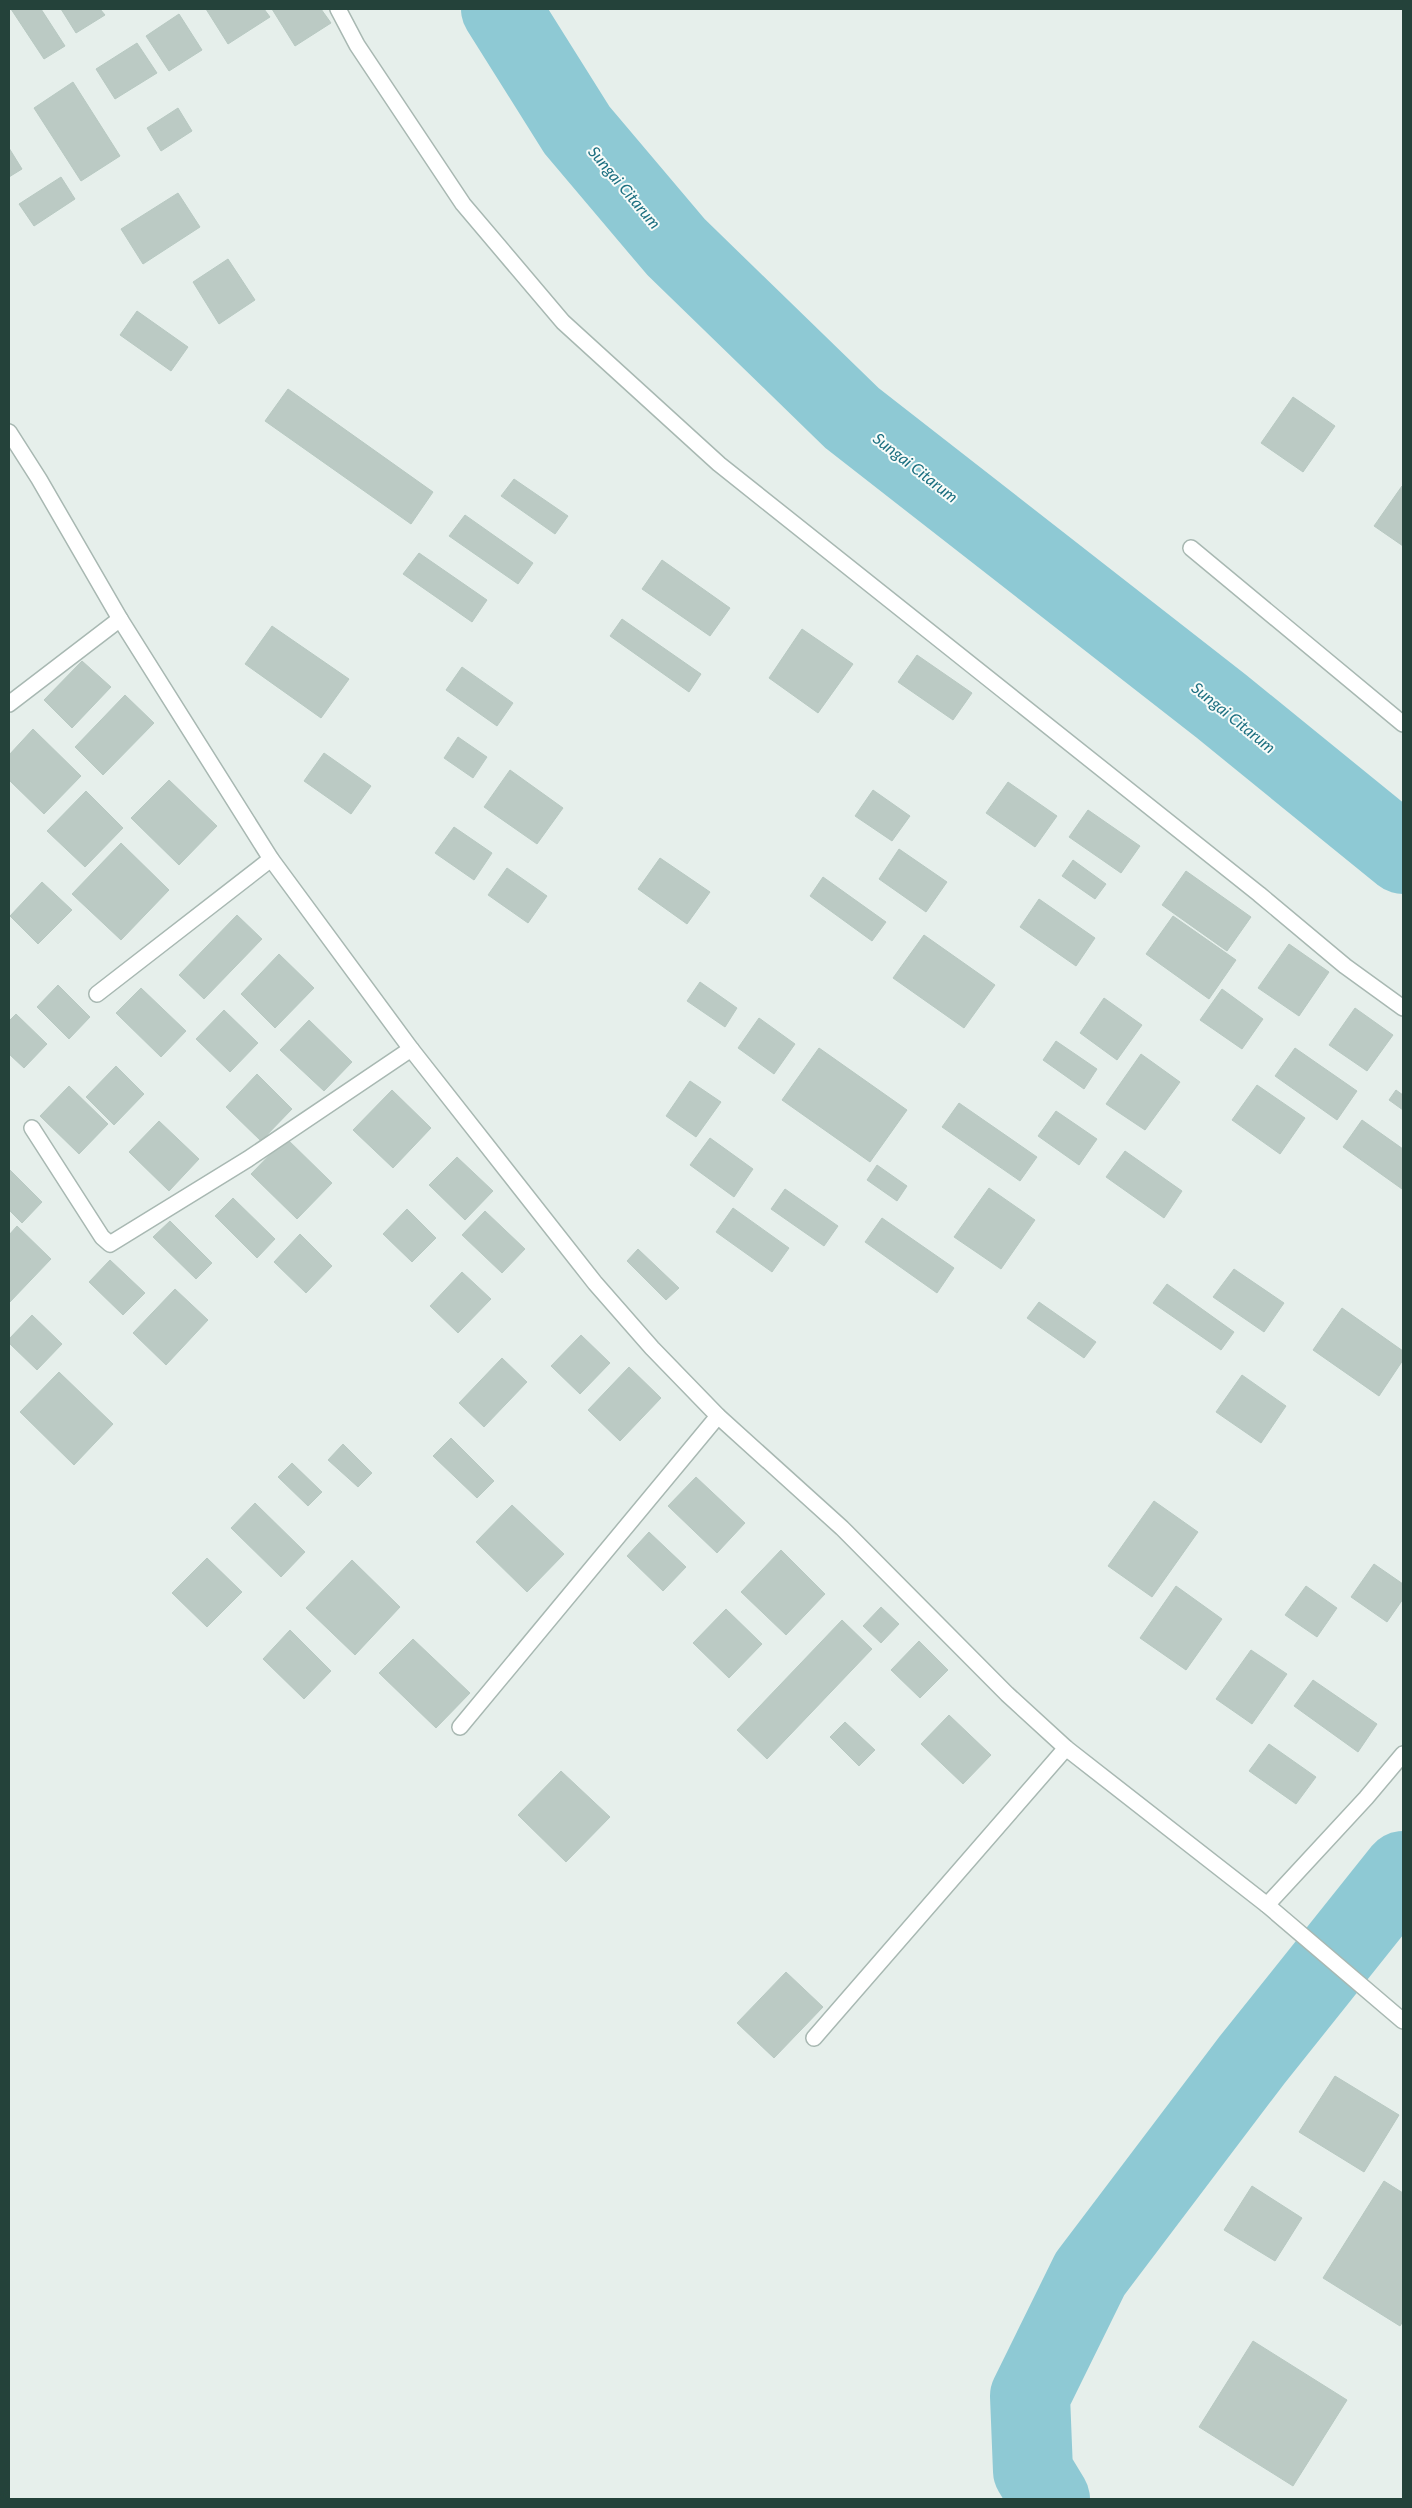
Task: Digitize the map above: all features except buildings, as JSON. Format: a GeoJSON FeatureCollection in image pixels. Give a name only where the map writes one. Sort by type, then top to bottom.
{"type":"FeatureCollection","features":[{"type":"Feature","properties":{"kind":"street"},"geometry":{"type":"LineString","coordinates":[[338,9],[357,45],[463,204],[563,322],[727,471],[1259,894],[1346,966],[1403,1008]]}},
{"type":"Feature","properties":{"kind":"street"},"geometry":{"type":"LineString","coordinates":[[9,432],[40,479],[120,619],[271,859],[411,1049],[595,1283],[652,1348],[718,1416],[842,1528],[1007,1694],[1066,1748],[1267,1905],[1398,2017]]}},
{"type":"Feature","properties":{"kind":"street"},"geometry":{"type":"LineString","coordinates":[[1191,548],[1403,724]]}},
{"type":"Feature","properties":{"kind":"street"},"geometry":{"type":"LineString","coordinates":[[9,704],[120,619]]}},
{"type":"Feature","properties":{"kind":"street"},"geometry":{"type":"LineString","coordinates":[[97,994],[271,859]]}},
{"type":"Feature","properties":{"kind":"street"},"geometry":{"type":"LineString","coordinates":[[32,1128],[102,1237],[110,1244],[248,1159],[411,1049]]}},
{"type":"Feature","properties":{"kind":"street"},"geometry":{"type":"LineString","coordinates":[[460,1726],[718,1416]]}},
{"type":"Feature","properties":{"kind":"street"},"geometry":{"type":"LineString","coordinates":[[814,2038],[1066,1748]]}},
{"type":"Feature","properties":{"kind":"street"},"geometry":{"type":"LineString","coordinates":[[1267,1905],[1366,1798],[1403,1754]]}},
{"type":"Feature","properties":{"kind":"waterway","name":"Sungai Citarum"},"geometry":{"type":"LineString","coordinates":[[501,9],[577,130],[676,247],[852,418],[1221,706],[1403,854]]}},
{"type":"Feature","properties":{"kind":"waterway"},"geometry":{"type":"LineString","coordinates":[[1050,2499],[1033,2471],[1030,2396],[1090,2274],[1252,2060],[1403,1871]]}}]}
